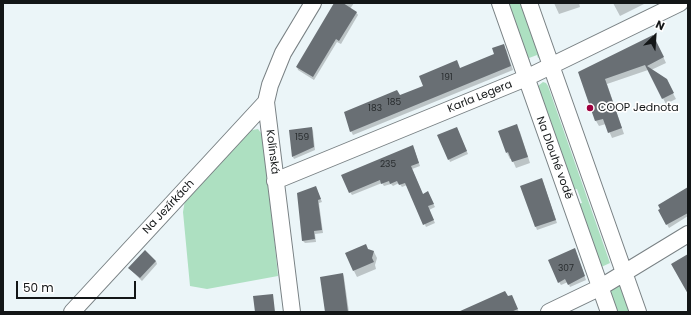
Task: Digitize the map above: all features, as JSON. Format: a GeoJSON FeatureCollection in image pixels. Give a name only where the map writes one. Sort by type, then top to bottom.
{"type":"FeatureCollection","features":[{"type":"Feature","properties":{"kind":"street","name":"Kolínská"},"geometry":{"type":"LineString","coordinates":[[292,312],[266,102],[270,85],[283,53],[313,3]]}},
{"type":"Feature","properties":{"kind":"street","name":"Na Dlouhé vodě"},"geometry":{"type":"LineString","coordinates":[[500,3],[609,312]]}},
{"type":"Feature","properties":{"kind":"street"},"geometry":{"type":"LineString","coordinates":[[529,3],[638,312]]}},
{"type":"Feature","properties":{"kind":"street","name":"Karla Legera"},"geometry":{"type":"LineString","coordinates":[[275,181],[526,78],[680,3]]}},
{"type":"Feature","properties":{"kind":"street","name":"Na Jezírkách"},"geometry":{"type":"LineString","coordinates":[[72,312],[266,102]]}},
{"type":"Feature","properties":{"kind":"street"},"geometry":{"type":"LineString","coordinates":[[549,312],[601,287],[623,272],[688,234]]}},
{"type":"Feature","properties":{"kind":"green space"},"geometry":{"type":"Polygon","coordinates":[[[505,3],[527,3],[544,56],[538,58],[537,55],[529,58],[530,60],[527,61],[505,3]]]}},
{"type":"Feature","properties":{"kind":"green space"},"geometry":{"type":"Polygon","coordinates":[[[543,82],[548,86],[610,263],[599,268],[577,204],[582,203],[577,189],[572,190],[538,86],[543,82]]]}},
{"type":"Feature","properties":{"kind":"green space"},"geometry":{"type":"Polygon","coordinates":[[[258,129],[264,137],[278,276],[207,289],[190,286],[183,212],[185,200],[247,131],[258,129]]]}},
{"type":"Feature","properties":{"kind":"green space"},"geometry":{"type":"Polygon","coordinates":[[[622,286],[634,312],[616,312],[610,293],[611,289],[622,286]]]}},
{"type":"Feature","properties":{"kind":"building"},"geometry":{"type":"Polygon","coordinates":[[[334,3],[343,3],[357,12],[339,41],[336,39],[313,77],[296,67],[334,3]]]}},
{"type":"Feature","properties":{"kind":"building"},"geometry":{"type":"Polygon","coordinates":[[[653,35],[664,57],[647,66],[667,79],[674,93],[662,99],[645,65],[605,79],[622,128],[608,133],[603,119],[595,121],[578,72],[653,35]]]}},
{"type":"Feature","properties":{"kind":"building"},"geometry":{"type":"Polygon","coordinates":[[[504,44],[511,66],[350,132],[344,112],[397,90],[400,95],[423,86],[419,76],[457,60],[460,68],[494,54],[492,48],[504,44]]]}},
{"type":"Feature","properties":{"kind":"building"},"geometry":{"type":"Polygon","coordinates":[[[517,124],[528,157],[512,162],[508,152],[506,153],[498,131],[517,124]]]}},
{"type":"Feature","properties":{"kind":"building"},"geometry":{"type":"Polygon","coordinates":[[[312,127],[314,147],[292,157],[289,130],[312,127]]]}},
{"type":"Feature","properties":{"kind":"building"},"geometry":{"type":"Polygon","coordinates":[[[457,127],[467,151],[448,160],[437,135],[457,127]]]}},
{"type":"Feature","properties":{"kind":"building"},"geometry":{"type":"Polygon","coordinates":[[[413,145],[419,163],[411,166],[423,194],[428,191],[434,204],[428,206],[434,220],[423,225],[405,183],[399,185],[397,181],[390,184],[389,181],[381,184],[380,180],[349,193],[341,175],[413,145]]]}},
{"type":"Feature","properties":{"kind":"building"},"geometry":{"type":"Polygon","coordinates":[[[542,178],[556,220],[535,227],[520,186],[542,178]]]}},
{"type":"Feature","properties":{"kind":"building"},"geometry":{"type":"Polygon","coordinates":[[[316,186],[321,199],[318,200],[322,230],[314,231],[315,239],[302,241],[297,193],[316,186]]]}},
{"type":"Feature","properties":{"kind":"building"},"geometry":{"type":"Polygon","coordinates":[[[688,187],[688,213],[666,225],[658,210],[660,209],[658,205],[688,187]]]}},
{"type":"Feature","properties":{"kind":"building"},"geometry":{"type":"Polygon","coordinates":[[[366,244],[368,249],[374,251],[372,258],[374,262],[353,271],[345,253],[366,244]]]}},
{"type":"Feature","properties":{"kind":"building"},"geometry":{"type":"Polygon","coordinates":[[[575,248],[585,276],[568,285],[565,279],[558,283],[548,260],[575,248]]]}},
{"type":"Feature","properties":{"kind":"building"},"geometry":{"type":"Polygon","coordinates":[[[145,250],[156,261],[140,278],[128,268],[145,250]]]}},
{"type":"Feature","properties":{"kind":"building"},"geometry":{"type":"Polygon","coordinates":[[[688,254],[688,294],[671,264],[688,254]]]}},
{"type":"Feature","properties":{"kind":"building"},"geometry":{"type":"Polygon","coordinates":[[[343,273],[348,312],[325,312],[320,277],[343,273]]]}},
{"type":"Feature","properties":{"kind":"building"},"geometry":{"type":"Polygon","coordinates":[[[505,291],[508,296],[512,295],[518,309],[511,312],[458,312],[505,291]]]}},
{"type":"Feature","properties":{"kind":"building"},"geometry":{"type":"Polygon","coordinates":[[[273,294],[275,312],[255,312],[253,296],[273,294]]]}},
{"type":"Feature","properties":{"kind":"place","name":"COOP Jednota"},"geometry":{"type":"Point","coordinates":[590,108]}}]}
